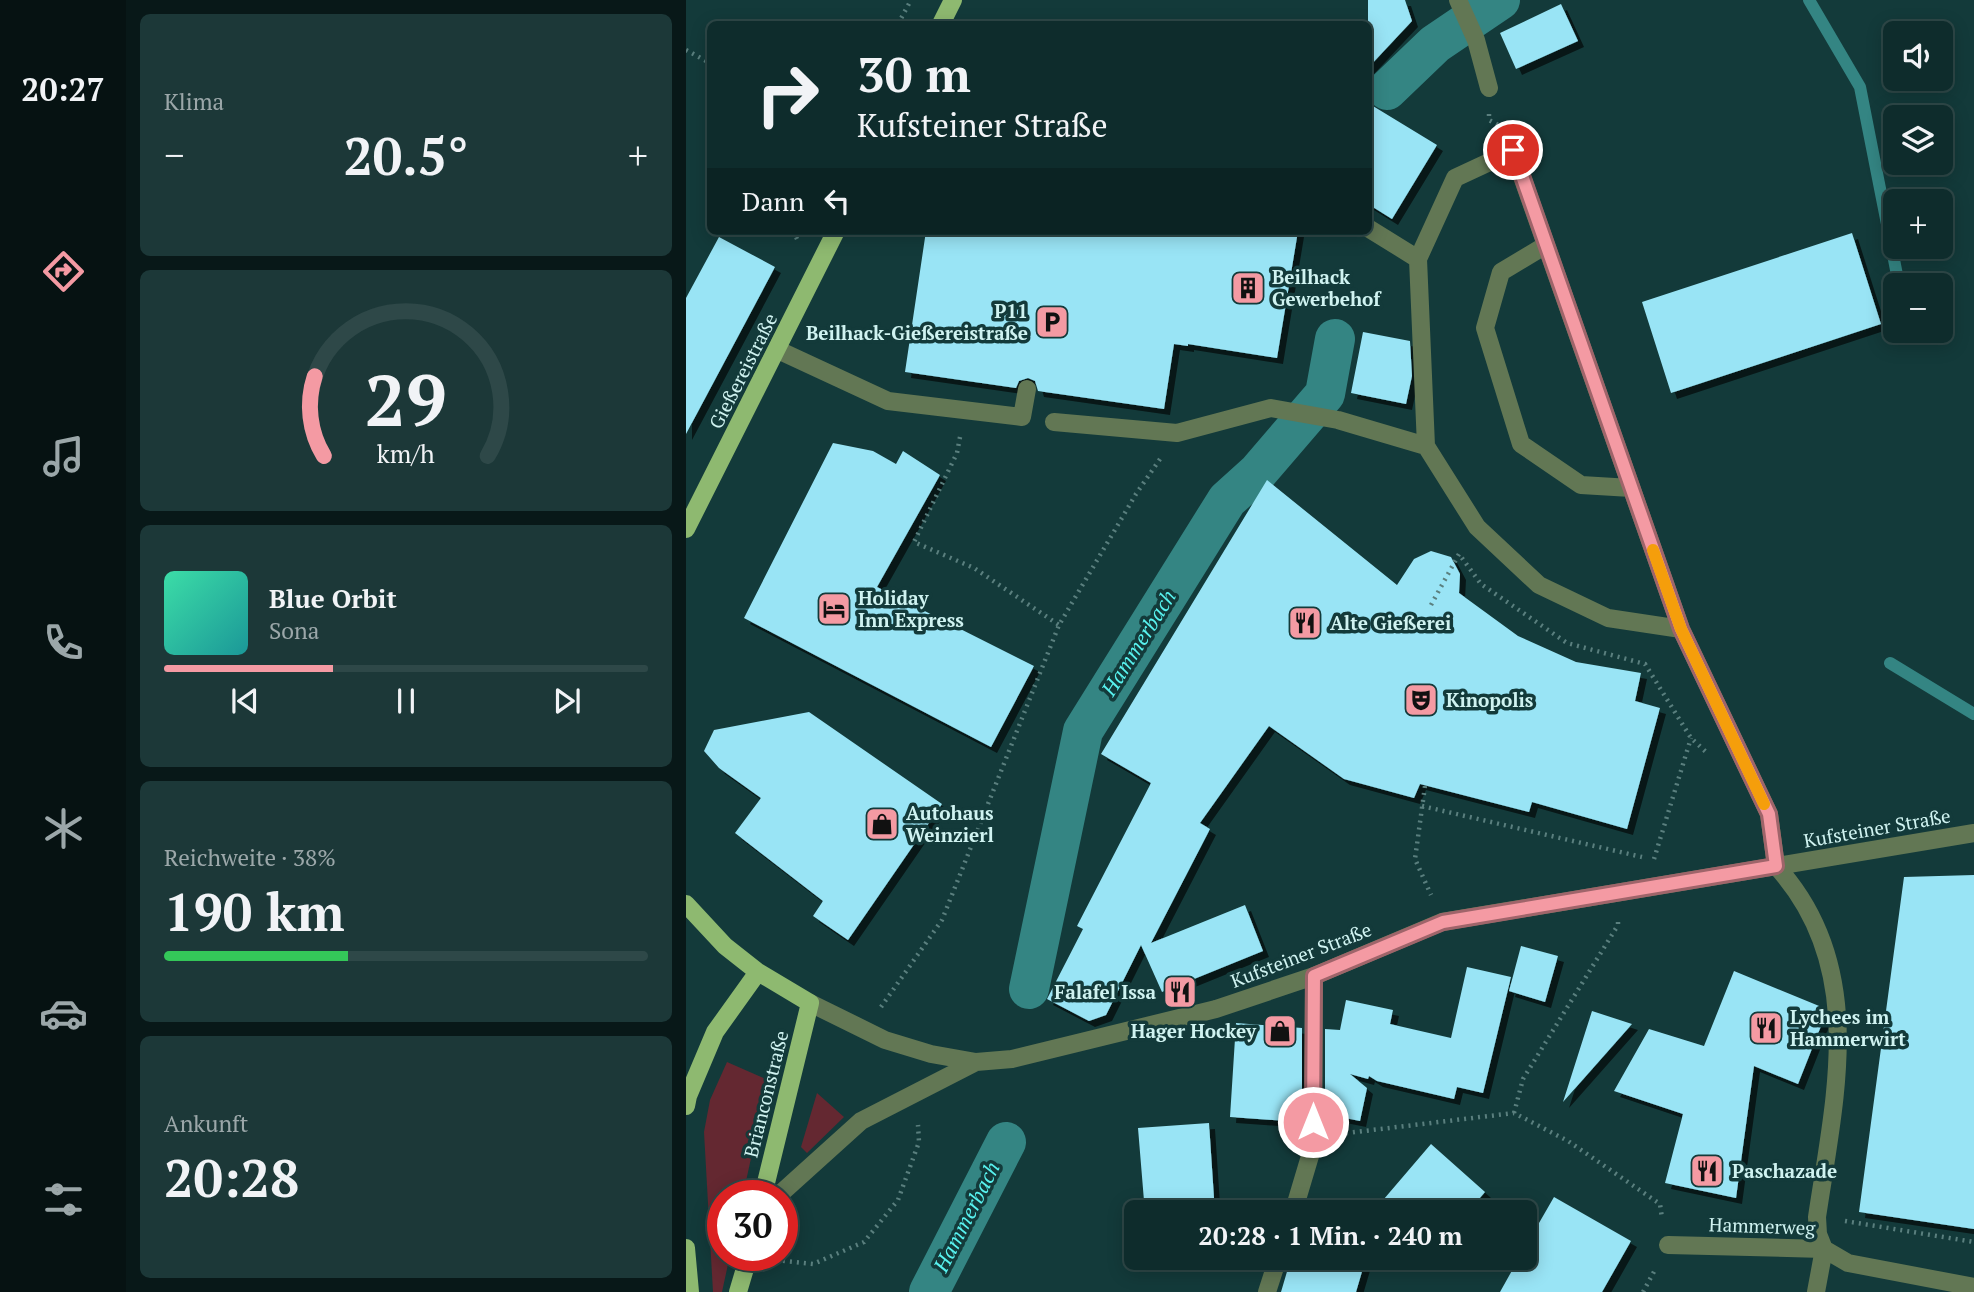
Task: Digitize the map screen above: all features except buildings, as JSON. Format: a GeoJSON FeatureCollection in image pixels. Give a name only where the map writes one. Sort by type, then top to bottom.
{"type":"FeatureCollection","features":[{"type":"Feature","properties":{"kind":"main road"},"geometry":{"type":"LineString","coordinates":[[942,21],[953,0]]}},
{"type":"Feature","properties":{"kind":"main road","name":"Gießereistraße"},"geometry":{"type":"LineString","coordinates":[[686,529],[834,235]]}},
{"type":"Feature","properties":{"kind":"main road","name":"Kufsteiner Straße"},"geometry":{"type":"LineString","coordinates":[[686,904],[725,946],[758,972],[810,1003]]}},
{"type":"Feature","properties":{"kind":"main road"},"geometry":{"type":"LineString","coordinates":[[686,1105],[715,1032],[758,972]]}},
{"type":"Feature","properties":{"kind":"main road","name":"Brianconstraße"},"geometry":{"type":"LineString","coordinates":[[767,1180],[810,1003]]}},
{"type":"Feature","properties":{"kind":"main road"},"geometry":{"type":"LineString","coordinates":[[686,1248],[690,1292]]}},
{"type":"Feature","properties":{"kind":"main road"},"geometry":{"type":"LineString","coordinates":[[738,1292],[744,1271]]}},
{"type":"Feature","properties":{"kind":"street"},"geometry":{"type":"LineString","coordinates":[[1458,0],[1476,40],[1489,88]]}},
{"type":"Feature","properties":{"kind":"street"},"geometry":{"type":"LineString","coordinates":[[1681,629],[1608,618],[1539,585],[1477,527],[1426,446],[1418,259],[1455,178],[1513,150],[1681,629],[1769,814],[1776,866],[1800,894],[1819,933],[1838,1001],[1839,1052],[1817,1217],[1818,1234],[1824,1249],[1815,1292]]}},
{"type":"Feature","properties":{"kind":"street"},"geometry":{"type":"LineString","coordinates":[[1372,230],[1418,259]]}},
{"type":"Feature","properties":{"kind":"street"},"geometry":{"type":"LineString","coordinates":[[1546,245],[1500,272],[1485,327],[1521,443],[1581,485],[1631,488]]}},
{"type":"Feature","properties":{"kind":"street"},"geometry":{"type":"LineString","coordinates":[[778,350],[888,401],[1022,417],[1027,389]]}},
{"type":"Feature","properties":{"kind":"street"},"geometry":{"type":"LineString","coordinates":[[1054,422],[1177,433],[1271,408],[1338,419],[1426,446]]}},
{"type":"Feature","properties":{"kind":"street","name":"Kufsteiner Straße"},"geometry":{"type":"LineString","coordinates":[[810,1003],[866,1032],[931,1054],[976,1062],[1012,1059],[1216,1009],[1314,976],[1443,922],[1974,833]]}},
{"type":"Feature","properties":{"kind":"street"},"geometry":{"type":"LineString","coordinates":[[1297,1200],[1313,1146],[1314,976]]}},
{"type":"Feature","properties":{"kind":"street"},"geometry":{"type":"LineString","coordinates":[[796,1180],[861,1121],[976,1062]]}},
{"type":"Feature","properties":{"kind":"street","name":"Hammerweg"},"geometry":{"type":"LineString","coordinates":[[1668,1245],[1824,1249],[1849,1263],[1974,1287]]}},
{"type":"Feature","properties":{"kind":"street"},"geometry":{"type":"LineString","coordinates":[[1267,1292],[1274,1270]]}},
{"type":"Feature","properties":{"kind":"path"},"geometry":{"type":"LineString","coordinates":[[900,21],[911,0]]}},
{"type":"Feature","properties":{"kind":"path"},"geometry":{"type":"LineString","coordinates":[[686,50],[707,61]]}},
{"type":"Feature","properties":{"kind":"path"},"geometry":{"type":"LineString","coordinates":[[1489,88],[1489,120],[1504,128],[1513,150]]}},
{"type":"Feature","properties":{"kind":"path"},"geometry":{"type":"LineString","coordinates":[[965,410],[957,453],[914,542],[974,568],[1059,625]]}},
{"type":"Feature","properties":{"kind":"path"},"geometry":{"type":"LineString","coordinates":[[866,1032],[942,920],[1059,625],[1136,494],[1177,433]]}},
{"type":"Feature","properties":{"kind":"path"},"geometry":{"type":"LineString","coordinates":[[1431,605],[1459,554],[1481,584],[1567,643],[1646,664],[1691,737],[1711,757]]}},
{"type":"Feature","properties":{"kind":"path"},"geometry":{"type":"LineString","coordinates":[[1422,806],[1653,860],[1691,737]]}},
{"type":"Feature","properties":{"kind":"path"},"geometry":{"type":"LineString","coordinates":[[1425,786],[1415,859],[1443,922]]}},
{"type":"Feature","properties":{"kind":"path"},"geometry":{"type":"LineString","coordinates":[[1514,1112],[1524,1079],[1618,925],[1617,891]]}},
{"type":"Feature","properties":{"kind":"path"},"geometry":{"type":"LineString","coordinates":[[798,1262],[813,1264],[864,1242],[898,1200],[919,1142],[917,1092]]}},
{"type":"Feature","properties":{"kind":"path"},"geometry":{"type":"LineString","coordinates":[[1313,1146],[1340,1134],[1514,1112],[1568,1141],[1660,1204],[1668,1245]]}},
{"type":"Feature","properties":{"kind":"path"},"geometry":{"type":"LineString","coordinates":[[1817,1217],[1974,1242]]}},
{"type":"Feature","properties":{"kind":"shaded area"},"geometry":{"type":"Polygon","coordinates":[[[727,1062],[768,1080],[746,1180],[707,1180],[707,1185],[704,1132],[710,1100],[727,1062]]]}},
{"type":"Feature","properties":{"kind":"shaded area"},"geometry":{"type":"Polygon","coordinates":[[[817,1093],[844,1117],[807,1153],[801,1147],[817,1093]]]}},
{"type":"Feature","properties":{"kind":"shaded area"},"geometry":{"type":"Polygon","coordinates":[[[712,1271],[727,1271],[722,1292],[713,1292],[712,1271]]]}},
{"type":"Feature","properties":{"kind":"waterway","name":"Hammerbach"},"geometry":{"type":"LineString","coordinates":[[1387,90],[1435,44],[1500,0]]}},
{"type":"Feature","properties":{"kind":"waterway"},"geometry":{"type":"LineString","coordinates":[[1809,0],[1860,87],[1897,273]]}},
{"type":"Feature","properties":{"kind":"waterway","name":"Hammerbach"},"geometry":{"type":"LineString","coordinates":[[1029,989],[1083,731],[1227,500],[1258,472],[1325,394],[1335,339]]}},
{"type":"Feature","properties":{"kind":"waterway"},"geometry":{"type":"LineString","coordinates":[[1890,663],[1974,714]]}},
{"type":"Feature","properties":{"kind":"waterway","name":"Hammerbach"},"geometry":{"type":"LineString","coordinates":[[929,1292],[1006,1142]]}},
{"type":"Feature","properties":{"kind":"slow traffic"},"geometry":{"type":"LineString","coordinates":[[1653,550],[1681,629],[1764,804]]}},
{"type":"Feature","properties":{"kind":"place","name":"Beilhack Gewerbehof"},"geometry":{"type":"Point","coordinates":[1248,288]}},
{"type":"Feature","properties":{"kind":"place","name":"P11 Beilhack-Gießereistraße"},"geometry":{"type":"Point","coordinates":[1052,322]}},
{"type":"Feature","properties":{"kind":"place","name":"Holiday Inn Express"},"geometry":{"type":"Point","coordinates":[834,609]}},
{"type":"Feature","properties":{"kind":"place","name":"Alte Gießerei"},"geometry":{"type":"Point","coordinates":[1305,623]}},
{"type":"Feature","properties":{"kind":"place","name":"Kinopolis"},"geometry":{"type":"Point","coordinates":[1421,700]}},
{"type":"Feature","properties":{"kind":"place","name":"Autohaus Weinzierl"},"geometry":{"type":"Point","coordinates":[882,824]}},
{"type":"Feature","properties":{"kind":"place","name":"Falafel Issa"},"geometry":{"type":"Point","coordinates":[1180,992]}},
{"type":"Feature","properties":{"kind":"place","name":"Lychees im Hammerwirt"},"geometry":{"type":"Point","coordinates":[1766,1028]}},
{"type":"Feature","properties":{"kind":"place","name":"Hager Hockey"},"geometry":{"type":"Point","coordinates":[1280,1031]}},
{"type":"Feature","properties":{"kind":"place","name":"Paschazade"},"geometry":{"type":"Point","coordinates":[1707,1171]}},
{"type":"Feature","properties":{"kind":"route"},"geometry":{"type":"LineString","coordinates":[[1313,1122],[1314,976],[1443,922],[1776,866],[1769,814],[1681,629],[1513,150]]}}]}
